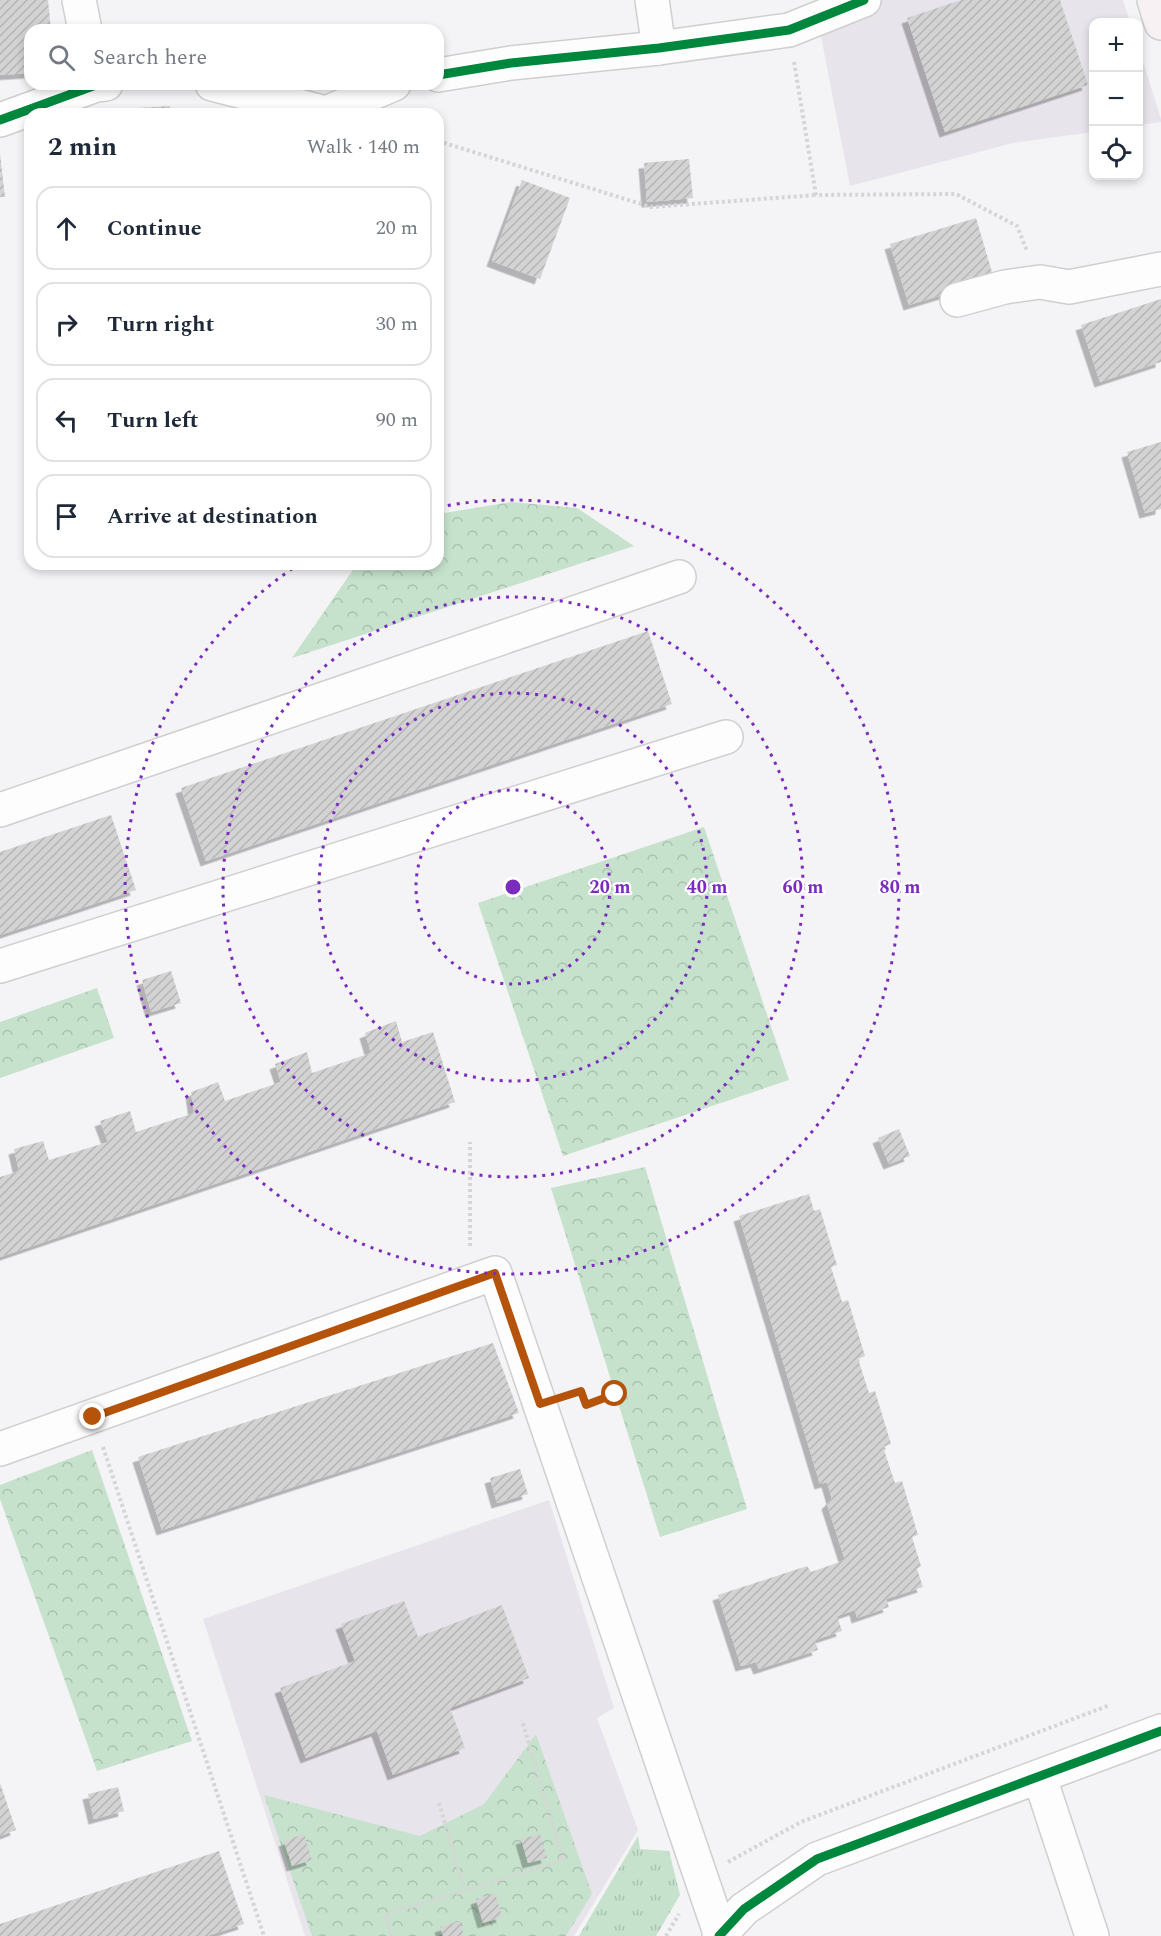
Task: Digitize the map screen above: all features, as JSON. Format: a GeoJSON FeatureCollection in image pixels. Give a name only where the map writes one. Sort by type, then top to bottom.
{"type":"FeatureCollection","features":[{"type":"Feature","properties":{"kind":"main road"},"geometry":{"type":"LineString","coordinates":[[1154,0],[1161,23]]}},
{"type":"Feature","properties":{"kind":"street"},"geometry":{"type":"LineString","coordinates":[[79,0],[84,24]]}},
{"type":"Feature","properties":{"kind":"street"},"geometry":{"type":"LineString","coordinates":[[652,0],[659,48]]}},
{"type":"Feature","properties":{"kind":"street"},"geometry":{"type":"LineString","coordinates":[[444,74],[511,63],[659,48],[789,30],[864,0]]}},
{"type":"Feature","properties":{"kind":"street"},"geometry":{"type":"LineString","coordinates":[[33,108],[82,90]]}},
{"type":"Feature","properties":{"kind":"street"},"geometry":{"type":"LineString","coordinates":[[236,90],[307,108]]}},
{"type":"Feature","properties":{"kind":"street"},"geometry":{"type":"LineString","coordinates":[[339,108],[380,90]]}},
{"type":"Feature","properties":{"kind":"street"},"geometry":{"type":"LineString","coordinates":[[0,120],[24,111]]}},
{"type":"Feature","properties":{"kind":"street"},"geometry":{"type":"LineString","coordinates":[[957,300],[1005,287],[1040,282],[1069,287],[1161,269]]}},
{"type":"Feature","properties":{"kind":"street"},"geometry":{"type":"LineString","coordinates":[[0,810],[679,577]]}},
{"type":"Feature","properties":{"kind":"street"},"geometry":{"type":"LineString","coordinates":[[0,966],[726,737]]}},
{"type":"Feature","properties":{"kind":"street"},"geometry":{"type":"LineString","coordinates":[[0,1449],[495,1273],[720,1935],[744,1909],[817,1859],[1040,1778],[1161,1731]]}},
{"type":"Feature","properties":{"kind":"street"},"geometry":{"type":"LineString","coordinates":[[1040,1778],[1092,1936]]}},
{"type":"Feature","properties":{"kind":"path"},"geometry":{"type":"LineString","coordinates":[[789,30],[816,195]]}},
{"type":"Feature","properties":{"kind":"path"},"geometry":{"type":"LineString","coordinates":[[444,143],[651,207],[816,195],[956,194],[1017,226],[1040,282]]}},
{"type":"Feature","properties":{"kind":"path"},"geometry":{"type":"LineString","coordinates":[[540,1404],[581,1391],[586,1405],[615,1394]]}},
{"type":"Feature","properties":{"kind":"path"},"geometry":{"type":"LineString","coordinates":[[93,1417],[264,1936]]}},
{"type":"Feature","properties":{"kind":"path"},"geometry":{"type":"LineString","coordinates":[[392,1936],[385,1916],[563,1860],[522,1720]]}},
{"type":"Feature","properties":{"kind":"path"},"geometry":{"type":"LineString","coordinates":[[439,1803],[465,1890]]}},
{"type":"Feature","properties":{"kind":"shaded area"},"geometry":{"type":"Polygon","coordinates":[[[814,0],[1123,0],[1129,18],[1089,18],[1089,133],[1013,143],[850,186],[814,0]]]}},
{"type":"Feature","properties":{"kind":"shaded area"},"geometry":{"type":"Polygon","coordinates":[[[1143,62],[1161,119],[1161,122],[1143,124],[1143,62]]]}},
{"type":"Feature","properties":{"kind":"shaded area"},"geometry":{"type":"Polygon","coordinates":[[[549,1500],[614,1708],[597,1718],[638,1830],[574,1936],[305,1936],[203,1619],[549,1500]]]}},
{"type":"Feature","properties":{"kind":"green space"},"geometry":{"type":"Polygon","coordinates":[[[512,502],[577,508],[634,546],[292,658],[353,570],[444,570],[444,513],[512,502]]]}},
{"type":"Feature","properties":{"kind":"green space"},"geometry":{"type":"Polygon","coordinates":[[[704,827],[789,1080],[563,1156],[478,903],[704,827]]]}},
{"type":"Feature","properties":{"kind":"green space"},"geometry":{"type":"Polygon","coordinates":[[[97,988],[114,1038],[0,1078],[0,1022],[97,988]]]}},
{"type":"Feature","properties":{"kind":"green space"},"geometry":{"type":"Polygon","coordinates":[[[645,1167],[747,1509],[660,1537],[551,1188],[645,1167]]]}},
{"type":"Feature","properties":{"kind":"green space"},"geometry":{"type":"Polygon","coordinates":[[[92,1450],[192,1741],[97,1771],[0,1499],[0,1485],[92,1450]]]}},
{"type":"Feature","properties":{"kind":"green space"},"geometry":{"type":"Polygon","coordinates":[[[536,1734],[592,1894],[566,1936],[312,1936],[264,1795],[420,1836],[484,1804],[536,1734]]]}},
{"type":"Feature","properties":{"kind":"green space"},"geometry":{"type":"Polygon","coordinates":[[[638,1836],[640,1849],[669,1851],[680,1895],[656,1936],[579,1936],[638,1836]]]}},
{"type":"Feature","properties":{"kind":"building"},"geometry":{"type":"Polygon","coordinates":[[[0,0],[48,0],[50,24],[24,24],[24,73],[0,75],[0,0]]]}},
{"type":"Feature","properties":{"kind":"building"},"geometry":{"type":"Polygon","coordinates":[[[961,0],[1060,0],[1088,85],[945,132],[907,18],[961,0]]]}},
{"type":"Feature","properties":{"kind":"building"},"geometry":{"type":"Polygon","coordinates":[[[170,106],[170,108],[137,108],[170,106]]]}},
{"type":"Feature","properties":{"kind":"building"},"geometry":{"type":"Polygon","coordinates":[[[0,153],[5,197],[0,197],[0,153]]]}},
{"type":"Feature","properties":{"kind":"building"},"geometry":{"type":"Polygon","coordinates":[[[689,159],[693,198],[647,202],[644,163],[689,159]]]}},
{"type":"Feature","properties":{"kind":"building"},"geometry":{"type":"Polygon","coordinates":[[[522,180],[570,198],[540,279],[492,261],[522,180]]]}},
{"type":"Feature","properties":{"kind":"building"},"geometry":{"type":"Polygon","coordinates":[[[976,218],[994,279],[909,305],[890,244],[976,218]]]}},
{"type":"Feature","properties":{"kind":"building"},"geometry":{"type":"Polygon","coordinates":[[[1161,299],[1161,362],[1100,382],[1081,325],[1161,299]]]}},
{"type":"Feature","properties":{"kind":"building"},"geometry":{"type":"Polygon","coordinates":[[[1161,442],[1161,509],[1145,513],[1127,452],[1161,442]]]}},
{"type":"Feature","properties":{"kind":"building"},"geometry":{"type":"Polygon","coordinates":[[[648,631],[672,704],[206,861],[181,788],[648,631]]]}},
{"type":"Feature","properties":{"kind":"building"},"geometry":{"type":"Polygon","coordinates":[[[111,815],[136,890],[0,935],[0,852],[111,815]]]}},
{"type":"Feature","properties":{"kind":"building"},"geometry":{"type":"Polygon","coordinates":[[[171,971],[181,1003],[151,1012],[142,980],[171,971]]]}},
{"type":"Feature","properties":{"kind":"building"},"geometry":{"type":"Polygon","coordinates":[[[396,1021],[402,1042],[433,1032],[455,1102],[0,1257],[0,1177],[19,1171],[14,1149],[43,1141],[49,1160],[108,1142],[100,1121],[130,1111],[136,1132],[194,1113],[191,1092],[218,1082],[225,1101],[281,1082],[275,1064],[307,1052],[312,1073],[371,1053],[365,1033],[396,1021]]]}},
{"type":"Feature","properties":{"kind":"building"},"geometry":{"type":"Polygon","coordinates":[[[899,1129],[910,1156],[889,1164],[878,1138],[899,1129]]]}},
{"type":"Feature","properties":{"kind":"building"},"geometry":{"type":"Polygon","coordinates":[[[809,1194],[814,1211],[820,1209],[837,1265],[831,1267],[842,1302],[848,1300],[865,1356],[858,1359],[869,1393],[875,1391],[891,1444],[883,1447],[895,1483],[902,1481],[918,1535],[912,1537],[921,1566],[917,1569],[923,1587],[886,1599],[889,1607],[857,1618],[855,1610],[837,1616],[842,1631],[815,1640],[818,1650],[759,1669],[756,1662],[741,1666],[718,1595],[807,1566],[811,1572],[845,1560],[827,1504],[832,1499],[827,1482],[820,1484],[739,1216],[809,1194]]]}},
{"type":"Feature","properties":{"kind":"building"},"geometry":{"type":"Polygon","coordinates":[[[493,1343],[519,1413],[162,1530],[138,1457],[493,1343]]]}},
{"type":"Feature","properties":{"kind":"building"},"geometry":{"type":"Polygon","coordinates":[[[520,1469],[528,1494],[497,1503],[490,1478],[520,1469]]]}},
{"type":"Feature","properties":{"kind":"building"},"geometry":{"type":"Polygon","coordinates":[[[404,1601],[418,1637],[502,1605],[529,1678],[450,1708],[465,1748],[393,1775],[377,1731],[306,1758],[280,1688],[355,1661],[341,1624],[404,1601]]]}},
{"type":"Feature","properties":{"kind":"building"},"geometry":{"type":"Polygon","coordinates":[[[0,1783],[16,1830],[0,1836],[0,1783]]]}},
{"type":"Feature","properties":{"kind":"building"},"geometry":{"type":"Polygon","coordinates":[[[118,1787],[124,1811],[94,1819],[88,1794],[118,1787]]]}},
{"type":"Feature","properties":{"kind":"building"},"geometry":{"type":"Polygon","coordinates":[[[304,1834],[312,1860],[292,1866],[284,1841],[304,1834]]]}},
{"type":"Feature","properties":{"kind":"building"},"geometry":{"type":"Polygon","coordinates":[[[540,1834],[547,1858],[528,1863],[521,1839],[540,1834]]]}},
{"type":"Feature","properties":{"kind":"building"},"geometry":{"type":"Polygon","coordinates":[[[219,1851],[244,1924],[207,1936],[0,1936],[0,1924],[219,1851]]]}},
{"type":"Feature","properties":{"kind":"building"},"geometry":{"type":"Polygon","coordinates":[[[495,1893],[502,1917],[483,1923],[476,1899],[495,1893]]]}},
{"type":"Feature","properties":{"kind":"building"},"geometry":{"type":"Polygon","coordinates":[[[460,1921],[464,1936],[443,1936],[440,1927],[460,1921]]]}},
{"type":"Feature","properties":{"kind":"cycle path"},"geometry":{"type":"LineString","coordinates":[[444,74],[511,63],[659,48],[789,30],[864,0]]}},
{"type":"Feature","properties":{"kind":"cycle path"},"geometry":{"type":"LineString","coordinates":[[33,108],[82,90]]}},
{"type":"Feature","properties":{"kind":"cycle path"},"geometry":{"type":"LineString","coordinates":[[0,120],[24,111]]}},
{"type":"Feature","properties":{"kind":"cycle path"},"geometry":{"type":"LineString","coordinates":[[719,1936],[744,1909],[817,1859],[1161,1731]]}},
{"type":"Feature","properties":{"kind":"route"},"geometry":{"type":"LineString","coordinates":[[93,1417],[495,1273],[540,1404],[581,1391],[586,1405],[615,1394]]}}]}
